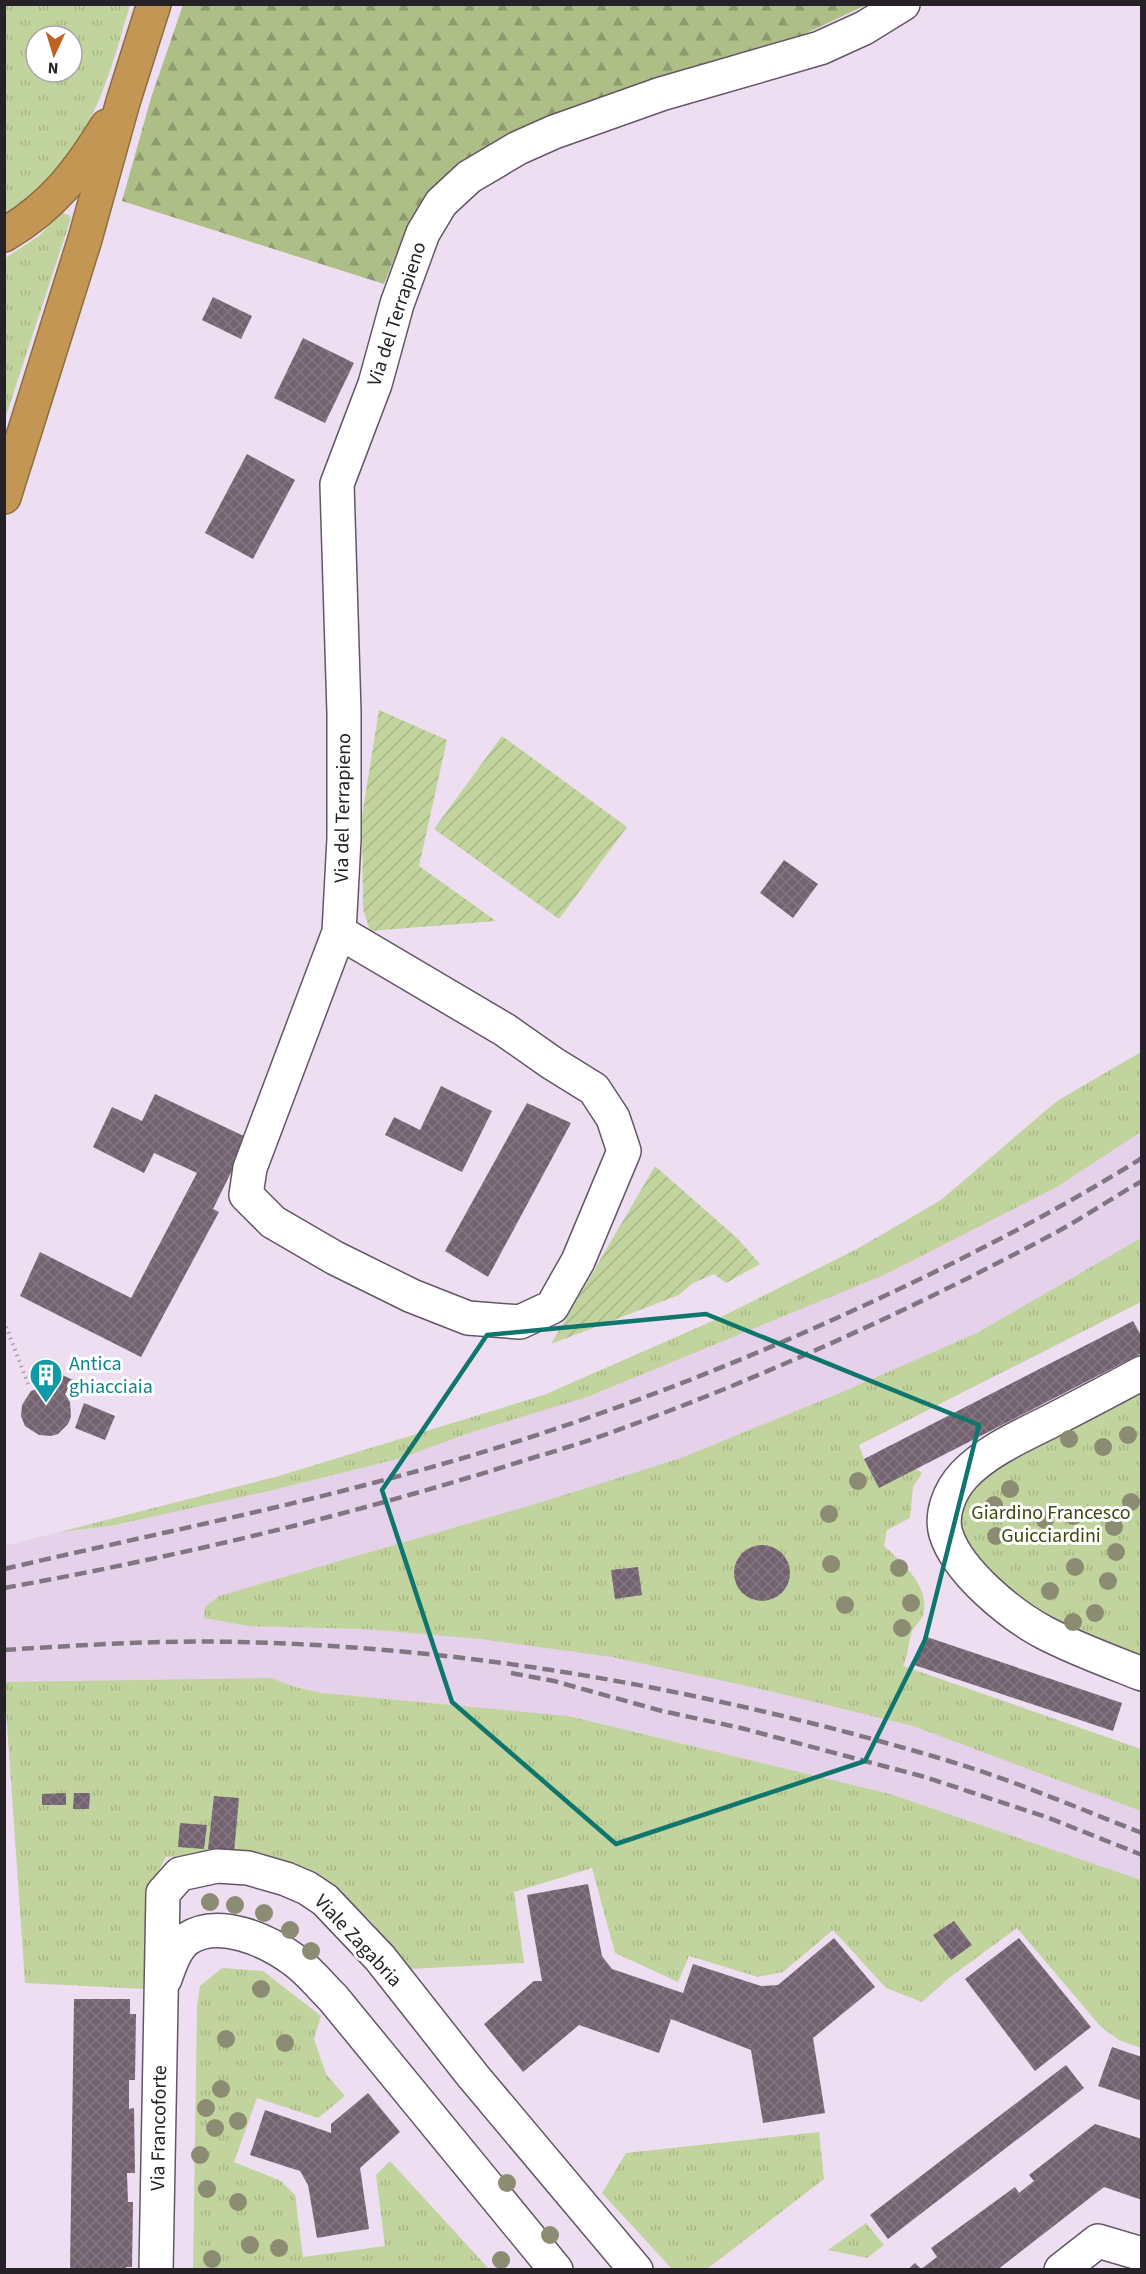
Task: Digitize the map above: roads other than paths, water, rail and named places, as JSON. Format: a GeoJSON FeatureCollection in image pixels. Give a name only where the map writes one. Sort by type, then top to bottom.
{"type":"FeatureCollection","features":[{"type":"Feature","properties":{"kind":"highway"},"geometry":{"type":"LineString","coordinates":[[4,497],[85,239],[123,102],[154,4]]}},
{"type":"Feature","properties":{"kind":"highway"},"geometry":{"type":"LineString","coordinates":[[4,235],[53,200],[88,156],[123,102]]}},
{"type":"Feature","properties":{"kind":"street","name":"Via del Terrapieno"},"geometry":{"type":"LineString","coordinates":[[339,932],[505,1030],[552,1064],[594,1089],[613,1118],[624,1151],[578,1262],[552,1307],[520,1322],[468,1318],[412,1296],[335,1258],[273,1222],[246,1195],[250,1168],[339,932],[344,839],[344,713],[337,484],[375,384],[397,304],[423,233],[441,203],[469,177],[518,148],[554,132],[712,78],[820,48],[864,28],[903,4]]}},
{"type":"Feature","properties":{"kind":"street"},"geometry":{"type":"LineString","coordinates":[[1142,1373],[1000,1447],[964,1476],[952,1492],[947,1505],[945,1521],[946,1533],[963,1564],[990,1592],[1022,1619],[1061,1641],[1142,1674]]}},
{"type":"Feature","properties":{"kind":"street","name":"Viale Zagabria"},"geometry":{"type":"LineString","coordinates":[[163,1986],[163,1893],[180,1874],[217,1866],[248,1868],[307,1888],[325,1900],[380,1958],[473,2076],[636,2270]]}},
{"type":"Feature","properties":{"kind":"street"},"geometry":{"type":"LineString","coordinates":[[163,1986],[172,1958],[187,1940],[211,1929],[257,1937],[295,1960],[333,1998],[556,2270]]}},
{"type":"Feature","properties":{"kind":"street","name":"Via Francoforte"},"geometry":{"type":"LineString","coordinates":[[156,2270],[163,1986]]}},
{"type":"Feature","properties":{"kind":"street"},"geometry":{"type":"LineString","coordinates":[[1060,2270],[1098,2241],[1142,2254]]}},
{"type":"Feature","properties":{"kind":"railway"},"geometry":{"type":"LineString","coordinates":[[4,1569],[254,1512],[403,1475],[524,1439],[644,1398],[762,1351],[912,1283],[1045,1215],[1142,1158]]}},
{"type":"Feature","properties":{"kind":"railway"},"geometry":{"type":"LineString","coordinates":[[4,1588],[129,1564],[314,1521],[436,1487],[607,1434],[777,1367],[889,1317],[1053,1234],[1142,1181]]}},
{"type":"Feature","properties":{"kind":"railway"},"geometry":{"type":"LineString","coordinates":[[4,1650],[180,1642],[327,1646],[504,1663],[592,1677],[767,1712],[939,1758],[1016,1784],[1142,1833]]}},
{"type":"Feature","properties":{"kind":"railway"},"geometry":{"type":"LineString","coordinates":[[511,1673],[554,1681],[662,1711],[741,1728],[925,1777],[1049,1818],[1142,1855]]}},
{"type":"Feature","properties":{"kind":"place","name":"Antica ghiacciaia"},"geometry":{"type":"Point","coordinates":[46,1404]}},
{"type":"Feature","properties":{"kind":"park label","name":"Giardino Francesco Guicciardini"},"geometry":{"type":"Point","coordinates":[1051,1524]}}]}
